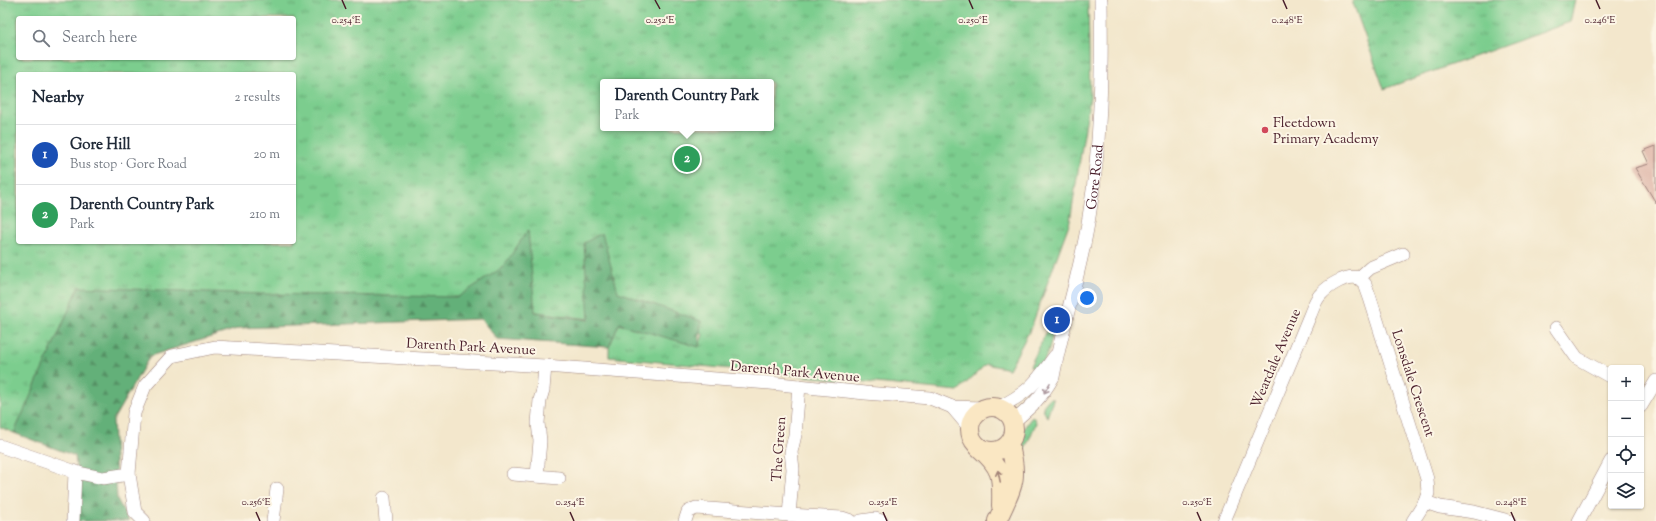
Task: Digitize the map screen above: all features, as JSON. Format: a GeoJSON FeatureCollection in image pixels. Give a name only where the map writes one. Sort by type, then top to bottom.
{"type":"FeatureCollection","features":[{"type":"Feature","properties":{"kind":"street","name":"Gore Road"},"geometry":{"type":"LineString","coordinates":[[1013,422],[1033,405],[1044,393],[1053,377],[1081,260],[1094,190],[1099,127],[1101,0]]}},
{"type":"Feature","properties":{"kind":"street","name":"Weardale Avenue"},"geometry":{"type":"LineString","coordinates":[[1224,521],[1315,302],[1323,292],[1332,285],[1349,277],[1358,278],[1370,268],[1402,254]]}},
{"type":"Feature","properties":{"kind":"street","name":"Lonsdale Crescent"},"geometry":{"type":"LineString","coordinates":[[1358,278],[1365,284],[1370,298],[1427,479],[1428,493],[1425,502],[1413,521]]}},
{"type":"Feature","properties":{"kind":"street"},"geometry":{"type":"LineString","coordinates":[[1556,328],[1577,358],[1608,375]]}},
{"type":"Feature","properties":{"kind":"street","name":"Darenth Park Avenue"},"geometry":{"type":"LineString","coordinates":[[144,521],[135,512],[129,474],[134,413],[145,386],[172,356],[215,347],[545,366],[930,398],[952,407],[990,408]]}},
{"type":"Feature","properties":{"kind":"street","name":"Gore Road"},"geometry":{"type":"LineString","coordinates":[[990,408],[1018,397],[1033,386],[1058,351]]}},
{"type":"Feature","properties":{"kind":"street"},"geometry":{"type":"LineString","coordinates":[[537,476],[540,441],[538,422],[545,366]]}},
{"type":"Feature","properties":{"kind":"street"},"geometry":{"type":"LineString","coordinates":[[1644,397],[1656,381]]}},
{"type":"Feature","properties":{"kind":"street","name":"The Green"},"geometry":{"type":"LineString","coordinates":[[789,515],[793,468],[791,452],[795,435],[799,386]]}},
{"type":"Feature","properties":{"kind":"street","name":"Darenth Park Avenue"},"geometry":{"type":"LineString","coordinates":[[952,407],[969,428]]}},
{"type":"Feature","properties":{"kind":"street"},"geometry":{"type":"LineString","coordinates":[[978,447],[995,451],[1003,448],[1009,443],[1014,429],[1013,422],[1009,414],[990,408],[976,413],[971,420],[969,428],[972,440],[978,447],[992,459],[998,470],[1001,490],[999,517]]}},
{"type":"Feature","properties":{"kind":"street"},"geometry":{"type":"LineString","coordinates":[[999,517],[1012,490],[1014,477],[1014,459],[1009,443]]}},
{"type":"Feature","properties":{"kind":"street"},"geometry":{"type":"LineString","coordinates":[[0,446],[75,472],[103,478],[129,474]]}},
{"type":"Feature","properties":{"kind":"street"},"geometry":{"type":"LineString","coordinates":[[1579,521],[1608,468]]}},
{"type":"Feature","properties":{"kind":"street"},"geometry":{"type":"LineString","coordinates":[[74,521],[75,472]]}},
{"type":"Feature","properties":{"kind":"street"},"geometry":{"type":"LineString","coordinates":[[513,474],[559,478]]}},
{"type":"Feature","properties":{"kind":"street"},"geometry":{"type":"LineString","coordinates":[[273,521],[277,489]]}},
{"type":"Feature","properties":{"kind":"street"},"geometry":{"type":"LineString","coordinates":[[384,498],[386,521]]}},
{"type":"Feature","properties":{"kind":"street"},"geometry":{"type":"LineString","coordinates":[[1425,502],[1440,507],[1474,512],[1509,521]]}},
{"type":"Feature","properties":{"kind":"street"},"geometry":{"type":"LineString","coordinates":[[685,521],[688,512],[696,508],[842,518],[851,521]]}},
{"type":"Feature","properties":{"kind":"street"},"geometry":{"type":"LineString","coordinates":[[861,521],[875,519],[881,521]]}},
{"type":"Feature","properties":{"kind":"green space"},"geometry":{"type":"Polygon","coordinates":[[[0,0],[1088,0],[1090,97],[1070,221],[1031,328],[1009,369],[986,364],[958,391],[609,357],[609,347],[619,324],[699,346],[703,334],[491,306],[83,292],[14,433],[0,427],[0,0]]]}},
{"type":"Feature","properties":{"kind":"green space"},"geometry":{"type":"Polygon","coordinates":[[[1352,0],[1575,0],[1570,22],[1384,89],[1352,0]]]}},
{"type":"Feature","properties":{"kind":"green space"},"geometry":{"type":"Polygon","coordinates":[[[528,230],[535,312],[589,320],[584,243],[602,233],[618,292],[701,321],[699,347],[619,324],[609,347],[497,339],[481,319],[240,328],[150,356],[113,420],[117,499],[129,521],[76,521],[79,493],[75,456],[14,433],[79,287],[261,294],[458,297],[503,267],[528,230]]]}},
{"type":"Feature","properties":{"kind":"green space"},"geometry":{"type":"Polygon","coordinates":[[[1049,327],[1054,328],[1053,334],[1039,372],[1030,366],[1049,327]]]}},
{"type":"Feature","properties":{"kind":"green space"},"geometry":{"type":"Polygon","coordinates":[[[1050,398],[1053,398],[1053,400],[1047,417],[1043,406],[1050,398]]]}},
{"type":"Feature","properties":{"kind":"green space"},"geometry":{"type":"Polygon","coordinates":[[[1032,417],[1035,419],[1036,423],[1025,449],[1021,451],[1022,433],[1032,417]]]}},
{"type":"Feature","properties":{"kind":"building"},"geometry":{"type":"Polygon","coordinates":[[[1656,146],[1656,203],[1635,168],[1649,164],[1643,151],[1656,146]]]}},
{"type":"Feature","properties":{"kind":"place","name":"Fleetdown Primary Academy"},"geometry":{"type":"Point","coordinates":[1265,130]}},
{"type":"Feature","properties":{"kind":"place","name":"Darenth Country Park"},"geometry":{"type":"Point","coordinates":[687,159]}},
{"type":"Feature","properties":{"kind":"place","name":"Gore Hill"},"geometry":{"type":"Point","coordinates":[1057,320]}}]}
